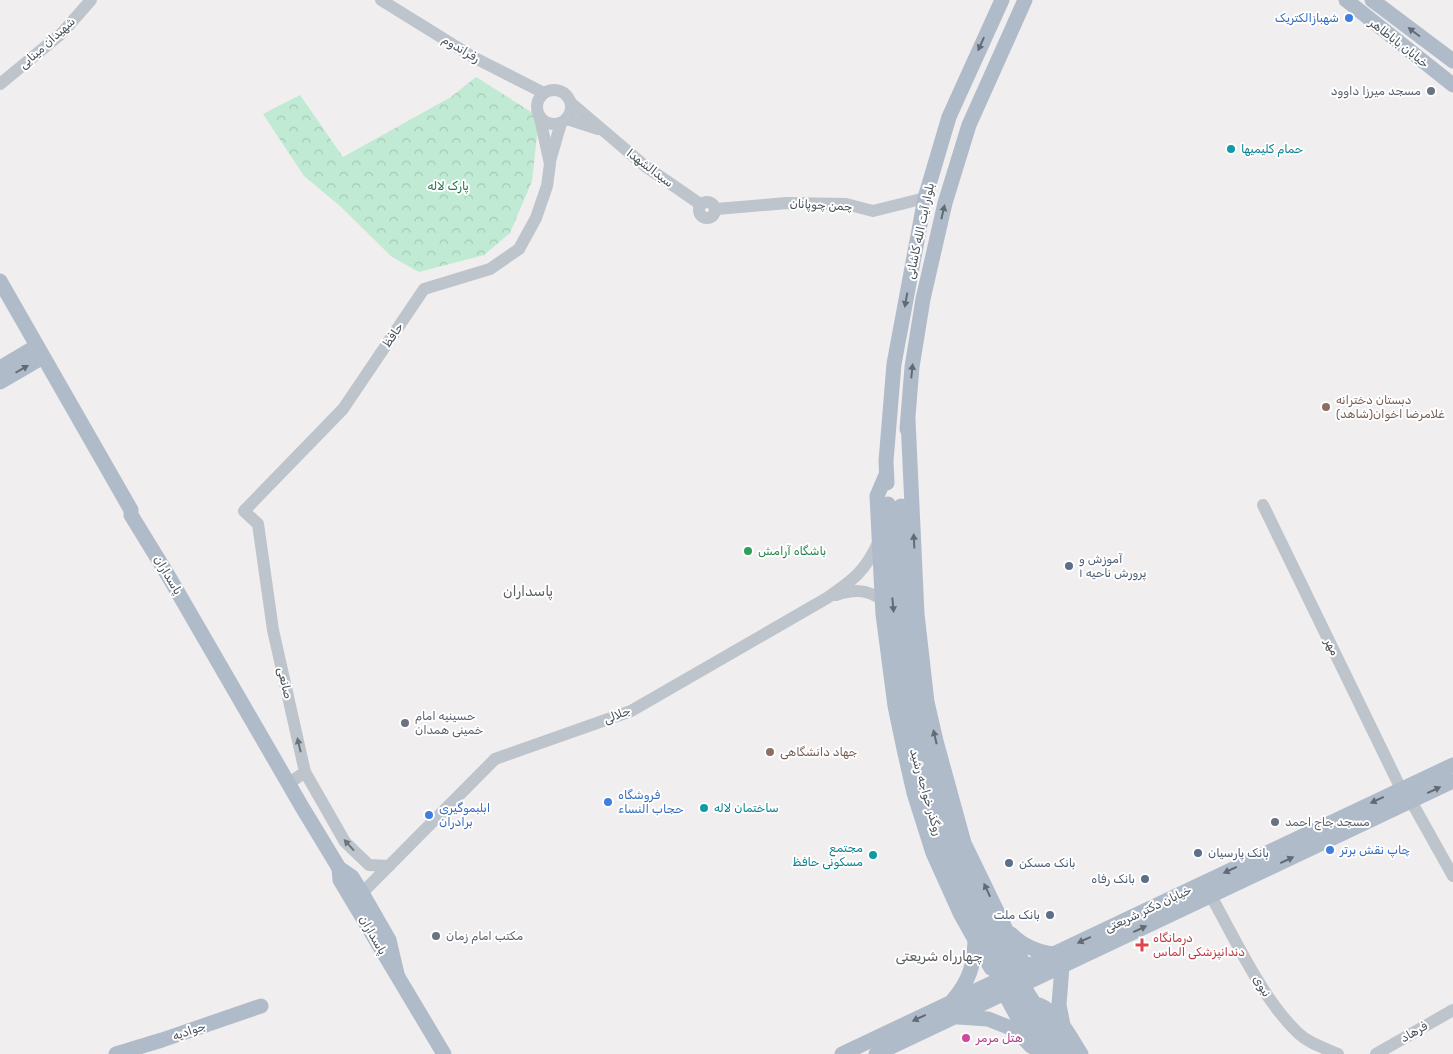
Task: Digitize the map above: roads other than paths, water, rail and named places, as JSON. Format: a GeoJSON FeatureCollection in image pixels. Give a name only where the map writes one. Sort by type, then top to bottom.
{"type":"FeatureCollection","features":[{"type":"Feature","properties":{"kind":"main road","name":"بلوار آیت الله کاشانی"},"geometry":{"type":"LineString","coordinates":[[886,475],[894,364],[924,198],[949,117],[1002,0]]}},
{"type":"Feature","properties":{"kind":"main road","name":"بلوار آیت الله کاشانی"},"geometry":{"type":"LineString","coordinates":[[908,420],[912,367],[923,299],[945,203],[969,125],[1025,0]]}},
{"type":"Feature","properties":{"kind":"main road","name":"خیابان باباطاهر"},"geometry":{"type":"LineString","coordinates":[[1346,0],[1453,85]]}},
{"type":"Feature","properties":{"kind":"main road","name":"خیابان باباطاهر"},"geometry":{"type":"LineString","coordinates":[[1372,0],[1453,61]]}},
{"type":"Feature","properties":{"kind":"main road","name":"پاسداران"},"geometry":{"type":"LineString","coordinates":[[0,281],[131,510],[131,515],[169,577],[288,784],[339,868],[352,877],[389,940],[397,974]]}},
{"type":"Feature","properties":{"kind":"main road"},"geometry":{"type":"LineString","coordinates":[[0,368],[40,352]]}},
{"type":"Feature","properties":{"kind":"main road"},"geometry":{"type":"LineString","coordinates":[[0,382],[40,352]]}},
{"type":"Feature","properties":{"kind":"main road"},"geometry":{"type":"LineString","coordinates":[[895,505],[908,420]]}},
{"type":"Feature","properties":{"kind":"main road"},"geometry":{"type":"LineString","coordinates":[[908,420],[917,614],[927,702],[938,750],[964,843],[1006,931],[1029,973]]}},
{"type":"Feature","properties":{"kind":"main road"},"geometry":{"type":"LineString","coordinates":[[886,475],[895,505]]}},
{"type":"Feature","properties":{"kind":"main road"},"geometry":{"type":"LineString","coordinates":[[886,475],[877,496],[882,600],[895,706],[914,793],[933,853],[960,913],[991,968],[997,971],[1009,968],[1015,959],[1006,931]]}},
{"type":"Feature","properties":{"kind":"main road","name":"روگذر خواجه رشید"},"geometry":{"type":"LineString","coordinates":[[895,505],[889,550],[902,681],[911,736],[930,810],[959,888],[1042,1053]]}},
{"type":"Feature","properties":{"kind":"main road","name":"روگذر خواجه رشید"},"geometry":{"type":"LineString","coordinates":[[895,505],[911,673],[918,716],[938,799],[955,849],[973,892],[1003,949],[1066,1054]]}},
{"type":"Feature","properties":{"kind":"main road","name":"خیابان دکتر شریعتی"},"geometry":{"type":"LineString","coordinates":[[1058,960],[1453,765]]}},
{"type":"Feature","properties":{"kind":"main road","name":"خیابان دکتر شریعتی"},"geometry":{"type":"LineString","coordinates":[[842,1054],[953,1009],[1058,960],[1211,896],[1453,781]]}},
{"type":"Feature","properties":{"kind":"main road","name":"پاسداران"},"geometry":{"type":"LineString","coordinates":[[339,868],[340,880],[444,1054]]}},
{"type":"Feature","properties":{"kind":"main road"},"geometry":{"type":"LineString","coordinates":[[1006,931],[1030,948],[1058,960],[1059,1005],[1063,1026]]}},
{"type":"Feature","properties":{"kind":"main road"},"geometry":{"type":"LineString","coordinates":[[975,940],[974,960],[968,979],[953,1009],[988,1018],[1016,1030],[1042,1053]]}},
{"type":"Feature","properties":{"kind":"main road"},"geometry":{"type":"LineString","coordinates":[[1001,987],[1042,1053]]}},
{"type":"Feature","properties":{"kind":"main road"},"geometry":{"type":"LineString","coordinates":[[1042,1053],[1027,1027],[1025,1018],[1028,1008],[1039,1005],[1052,1013],[1081,1054]]}},
{"type":"Feature","properties":{"kind":"main road","name":"جوادیه"},"geometry":{"type":"LineString","coordinates":[[116,1054],[261,1006]]}},
{"type":"Feature","properties":{"kind":"main road","name":"خیابان دکتر شریعتی"},"geometry":{"type":"LineString","coordinates":[[876,1054],[953,1009]]}},
{"type":"Feature","properties":{"kind":"street","name":"شهیدان مینایی"},"geometry":{"type":"LineString","coordinates":[[0,84],[62,33],[92,0]]}},
{"type":"Feature","properties":{"kind":"street","name":"رفراندوم"},"geometry":{"type":"LineString","coordinates":[[381,0],[473,56],[544,93]]}},
{"type":"Feature","properties":{"kind":"street"},"geometry":{"type":"LineString","coordinates":[[517,80],[548,123],[564,121],[602,130]]}},
{"type":"Feature","properties":{"kind":"street"},"geometry":{"type":"LineString","coordinates":[[539,112],[539,99],[544,93],[553,90],[560,91],[567,96],[571,103],[570,114],[564,121],[550,164]]}},
{"type":"Feature","properties":{"kind":"street","name":"سیدالشهدا"},"geometry":{"type":"LineString","coordinates":[[571,103],[645,166],[700,204],[698,211],[702,217],[708,218],[714,215],[716,209]]}},
{"type":"Feature","properties":{"kind":"street","name":"حافظ"},"geometry":{"type":"LineString","coordinates":[[265,573],[258,524],[244,511],[343,409],[424,289],[490,269],[519,249],[536,218],[547,186],[550,164],[539,112]]}},
{"type":"Feature","properties":{"kind":"street","name":"چمن چوپانان"},"geometry":{"type":"LineString","coordinates":[[716,209],[787,203],[846,204],[873,211],[924,198]]}},
{"type":"Feature","properties":{"kind":"street","name":"مهر"},"geometry":{"type":"LineString","coordinates":[[1263,505],[1401,789]]}},
{"type":"Feature","properties":{"kind":"street","name":"جلالی"},"geometry":{"type":"LineString","coordinates":[[362,893],[495,759],[630,711],[827,598],[854,579],[868,562],[879,542]]}},
{"type":"Feature","properties":{"kind":"street","name":"صانعی"},"geometry":{"type":"LineString","coordinates":[[265,573],[274,630],[306,772],[345,842],[369,865],[389,866]]}},
{"type":"Feature","properties":{"kind":"street"},"geometry":{"type":"LineString","coordinates":[[827,598],[847,591],[865,590],[882,600]]}},
{"type":"Feature","properties":{"kind":"street"},"geometry":{"type":"LineString","coordinates":[[288,784],[306,772]]}},
{"type":"Feature","properties":{"kind":"street"},"geometry":{"type":"LineString","coordinates":[[1411,801],[1453,876]]}},
{"type":"Feature","properties":{"kind":"street","name":"نبوی"},"geometry":{"type":"LineString","coordinates":[[1211,896],[1268,997],[1297,1032],[1307,1040],[1338,1054]]}},
{"type":"Feature","properties":{"kind":"street","name":"فرهاد"},"geometry":{"type":"LineString","coordinates":[[1376,1054],[1453,1010]]}},
{"type":"Feature","properties":{"kind":"place","name":"شهبازالکتریک"},"geometry":{"type":"Point","coordinates":[1349,18]}},
{"type":"Feature","properties":{"kind":"place","name":"مسجد میرزا داوود"},"geometry":{"type":"Point","coordinates":[1431,91]}},
{"type":"Feature","properties":{"kind":"place","name":"حمام کلیمیها"},"geometry":{"type":"Point","coordinates":[1231,149]}},
{"type":"Feature","properties":{"kind":"place","name":"دبستان دخترانه غلامرضا اخوان(شاهد)"},"geometry":{"type":"Point","coordinates":[1326,407]}},
{"type":"Feature","properties":{"kind":"place","name":"باشگاه آرامش"},"geometry":{"type":"Point","coordinates":[748,551]}},
{"type":"Feature","properties":{"kind":"place","name":"آموزش و پرورش ناحیه ۱"},"geometry":{"type":"Point","coordinates":[1069,566]}},
{"type":"Feature","properties":{"kind":"place","name":"حسینیه امام خمینی همدان"},"geometry":{"type":"Point","coordinates":[405,723]}},
{"type":"Feature","properties":{"kind":"place","name":"جهاد دانشگاهی"},"geometry":{"type":"Point","coordinates":[770,752]}},
{"type":"Feature","properties":{"kind":"place","name":"فروشگاه حجاب النساء"},"geometry":{"type":"Point","coordinates":[608,802]}},
{"type":"Feature","properties":{"kind":"place","name":"ساختمان لاله"},"geometry":{"type":"Point","coordinates":[704,808]}},
{"type":"Feature","properties":{"kind":"place","name":"ابلبموگیری برادران"},"geometry":{"type":"Point","coordinates":[429,815]}},
{"type":"Feature","properties":{"kind":"place","name":"مسجد جاج احمد"},"geometry":{"type":"Point","coordinates":[1275,822]}},
{"type":"Feature","properties":{"kind":"place","name":"چاپ نقش برتر"},"geometry":{"type":"Point","coordinates":[1330,850]}},
{"type":"Feature","properties":{"kind":"place","name":"بانک پارسیان"},"geometry":{"type":"Point","coordinates":[1198,853]}},
{"type":"Feature","properties":{"kind":"place","name":"مجتمع مسکونی حافظ"},"geometry":{"type":"Point","coordinates":[873,855]}},
{"type":"Feature","properties":{"kind":"place","name":"بانک مسکن"},"geometry":{"type":"Point","coordinates":[1009,863]}},
{"type":"Feature","properties":{"kind":"place","name":"بانک رفاه"},"geometry":{"type":"Point","coordinates":[1145,879]}},
{"type":"Feature","properties":{"kind":"place","name":"بانک ملت"},"geometry":{"type":"Point","coordinates":[1050,915]}},
{"type":"Feature","properties":{"kind":"place","name":"مکتب امام زمان"},"geometry":{"type":"Point","coordinates":[436,936]}},
{"type":"Feature","properties":{"kind":"place","name":"درمانگاه دندانپزشکی الماس"},"geometry":{"type":"Point","coordinates":[1142,945]}},
{"type":"Feature","properties":{"kind":"place","name":"هتل مرمر"},"geometry":{"type":"Point","coordinates":[966,1038]}},
{"type":"Feature","properties":{"kind":"district","name":"پاسداران"},"geometry":{"type":"Point","coordinates":[528,591]}},
{"type":"Feature","properties":{"kind":"district","name":"چهارراه شریعتی"},"geometry":{"type":"Point","coordinates":[939,956]}},
{"type":"Feature","properties":{"kind":"park label","name":"پارک لاله"},"geometry":{"type":"Point","coordinates":[448,186]}}]}
